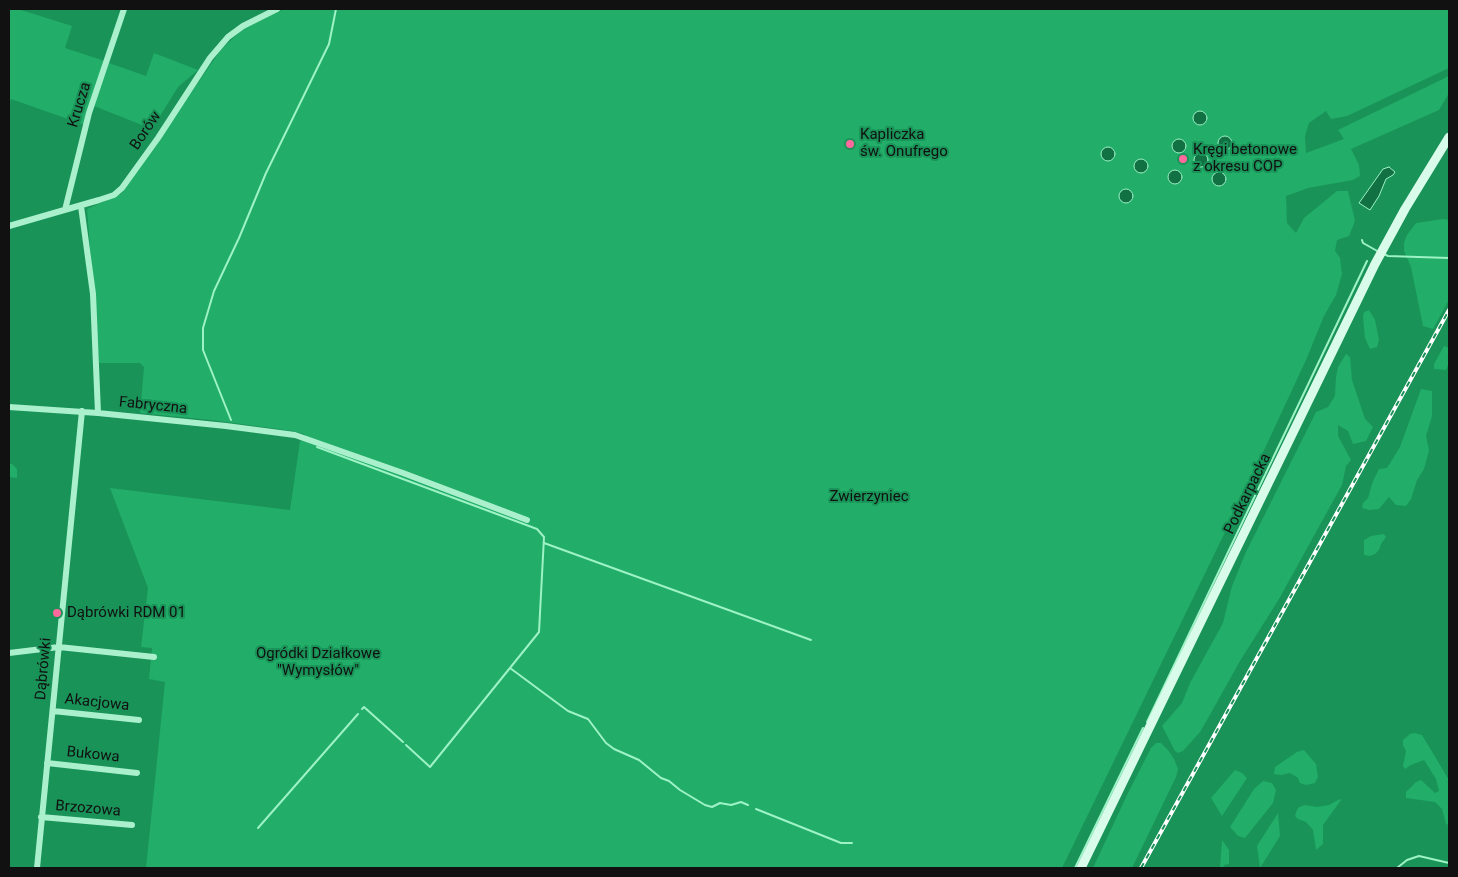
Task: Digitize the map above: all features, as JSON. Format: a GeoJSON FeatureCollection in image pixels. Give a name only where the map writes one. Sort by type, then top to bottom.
{"type":"FeatureCollection","features":[{"type":"Feature","properties":{"kind":"main road","name":"Podkarpacka"},"geometry":{"type":"LineString","coordinates":[[1081,868],[1385,244],[1449,137]]}},
{"type":"Feature","properties":{"kind":"street","name":"Krucza"},"geometry":{"type":"LineString","coordinates":[[65,210],[89,113],[124,9]]}},
{"type":"Feature","properties":{"kind":"street","name":"Borów"},"geometry":{"type":"LineString","coordinates":[[9,226],[114,195],[122,188],[158,138],[210,58],[228,37],[243,26],[277,9]]}},
{"type":"Feature","properties":{"kind":"street"},"geometry":{"type":"LineString","coordinates":[[81,206],[93,294],[98,413]]}},
{"type":"Feature","properties":{"kind":"street","name":"Fabryczna"},"geometry":{"type":"LineString","coordinates":[[9,407],[82,411],[295,435],[527,520]]}},
{"type":"Feature","properties":{"kind":"street","name":"Dąbrówki"},"geometry":{"type":"LineString","coordinates":[[37,868],[82,411]]}},
{"type":"Feature","properties":{"kind":"street"},"geometry":{"type":"LineString","coordinates":[[9,653],[59,647],[154,658]]}},
{"type":"Feature","properties":{"kind":"street","name":"Akacjowa"},"geometry":{"type":"LineString","coordinates":[[53,711],[139,720]]}},
{"type":"Feature","properties":{"kind":"street","name":"Bukowa"},"geometry":{"type":"LineString","coordinates":[[47,763],[137,772]]}},
{"type":"Feature","properties":{"kind":"street","name":"Brzozowa"},"geometry":{"type":"LineString","coordinates":[[41,817],[132,825]]}},
{"type":"Feature","properties":{"kind":"green space"},"geometry":{"type":"Polygon","coordinates":[[[9,9],[18,9],[72,26],[65,48],[105,61],[85,125],[11,99],[9,105],[9,9]]]}},
{"type":"Feature","properties":{"kind":"green space","name":"Zwierzyniec"},"geometry":{"type":"Polygon","coordinates":[[[284,9],[1449,9],[1449,68],[1347,116],[1331,119],[1326,111],[1309,123],[1305,136],[1306,153],[1344,139],[1338,130],[1449,76],[1449,93],[1439,110],[1351,149],[1359,165],[1360,176],[1353,180],[1308,188],[1286,196],[1287,223],[1296,233],[1304,218],[1337,191],[1348,191],[1355,221],[1349,236],[1337,240],[1335,251],[1340,258],[1342,274],[1336,295],[1324,316],[1306,360],[1246,489],[1062,868],[146,868],[165,682],[149,679],[152,648],[141,647],[148,588],[110,488],[290,510],[300,441],[306,438],[304,434],[293,431],[140,413],[144,367],[140,363],[99,363],[87,209],[121,194],[220,51],[245,28],[284,9]]]}},
{"type":"Feature","properties":{"kind":"green space"},"geometry":{"type":"Polygon","coordinates":[[[154,53],[198,70],[178,87],[152,129],[94,106],[109,63],[146,76],[154,53]]]}},
{"type":"Feature","properties":{"kind":"green space"},"geometry":{"type":"Polygon","coordinates":[[[1443,219],[1449,220],[1449,300],[1433,329],[1423,326],[1411,267],[1404,251],[1404,243],[1407,235],[1416,223],[1443,219]]]}},
{"type":"Feature","properties":{"kind":"green space"},"geometry":{"type":"Polygon","coordinates":[[[1369,310],[1375,320],[1379,340],[1377,347],[1370,349],[1365,338],[1363,317],[1364,312],[1369,310]]]}},
{"type":"Feature","properties":{"kind":"green space"},"geometry":{"type":"Polygon","coordinates":[[[1444,346],[1449,348],[1449,363],[1446,370],[1434,369],[1434,364],[1444,346]]]}},
{"type":"Feature","properties":{"kind":"green space"},"geometry":{"type":"Polygon","coordinates":[[[1346,354],[1350,357],[1352,380],[1365,419],[1373,427],[1366,441],[1353,444],[1348,431],[1338,425],[1338,436],[1351,460],[1346,466],[1342,485],[1279,599],[1240,661],[1200,732],[1183,751],[1178,753],[1175,751],[1162,726],[1182,703],[1190,683],[1223,623],[1232,586],[1246,552],[1316,412],[1328,407],[1335,396],[1338,367],[1346,354]]]}},
{"type":"Feature","properties":{"kind":"green space"},"geometry":{"type":"Polygon","coordinates":[[[1421,389],[1432,391],[1432,416],[1426,436],[1429,450],[1424,469],[1417,480],[1411,499],[1406,506],[1396,505],[1389,497],[1379,509],[1369,510],[1362,508],[1363,503],[1368,498],[1379,469],[1387,468],[1400,447],[1421,389]]]}},
{"type":"Feature","properties":{"kind":"green space"},"geometry":{"type":"Polygon","coordinates":[[[9,464],[12,464],[17,469],[17,478],[9,477],[9,464]]]}},
{"type":"Feature","properties":{"kind":"green space"},"geometry":{"type":"Polygon","coordinates":[[[1384,534],[1386,537],[1379,550],[1370,556],[1364,555],[1364,540],[1371,536],[1384,534]]]}},
{"type":"Feature","properties":{"kind":"green space"},"geometry":{"type":"Polygon","coordinates":[[[1414,733],[1422,735],[1449,780],[1449,825],[1446,824],[1442,809],[1435,802],[1406,798],[1406,792],[1416,782],[1421,780],[1435,793],[1439,791],[1436,779],[1424,760],[1405,769],[1403,766],[1406,751],[1403,740],[1414,733]]]}},
{"type":"Feature","properties":{"kind":"green space"},"geometry":{"type":"Polygon","coordinates":[[[1156,743],[1161,743],[1168,750],[1178,769],[1176,777],[1132,868],[1093,868],[1127,795],[1151,748],[1156,743]]]}},
{"type":"Feature","properties":{"kind":"green space"},"geometry":{"type":"Polygon","coordinates":[[[1304,750],[1316,764],[1318,777],[1315,783],[1306,785],[1300,783],[1298,778],[1290,773],[1274,774],[1275,767],[1297,752],[1304,750]]]}},
{"type":"Feature","properties":{"kind":"green space"},"geometry":{"type":"Polygon","coordinates":[[[1235,770],[1247,778],[1222,816],[1211,798],[1235,770]]]}},
{"type":"Feature","properties":{"kind":"green space"},"geometry":{"type":"Polygon","coordinates":[[[1263,781],[1272,783],[1276,790],[1273,803],[1245,838],[1238,836],[1230,827],[1254,789],[1263,781]]]}},
{"type":"Feature","properties":{"kind":"green space"},"geometry":{"type":"Polygon","coordinates":[[[1340,799],[1323,825],[1323,844],[1316,850],[1313,830],[1306,822],[1295,816],[1297,810],[1305,805],[1317,807],[1329,805],[1340,799]]]}},
{"type":"Feature","properties":{"kind":"green space"},"geometry":{"type":"Polygon","coordinates":[[[1278,813],[1280,836],[1260,868],[1257,846],[1278,813]]]}},
{"type":"Feature","properties":{"kind":"green space"},"geometry":{"type":"Polygon","coordinates":[[[1222,840],[1229,850],[1229,864],[1220,868],[1222,840]]]}},
{"type":"Feature","properties":{"kind":"shaded area"},"geometry":{"type":"Polygon","coordinates":[[[1197,111],[1203,111],[1207,118],[1203,125],[1197,125],[1193,121],[1193,115],[1197,111]]]}},
{"type":"Feature","properties":{"kind":"shaded area"},"geometry":{"type":"Polygon","coordinates":[[[1222,136],[1228,136],[1232,143],[1228,150],[1222,150],[1218,146],[1218,140],[1222,136]]]}},
{"type":"Feature","properties":{"kind":"shaded area"},"geometry":{"type":"Polygon","coordinates":[[[1176,139],[1182,139],[1186,146],[1182,153],[1176,153],[1172,149],[1172,143],[1176,139]]]}},
{"type":"Feature","properties":{"kind":"shaded area"},"geometry":{"type":"Polygon","coordinates":[[[1105,147],[1111,147],[1115,154],[1111,161],[1105,161],[1101,157],[1101,151],[1105,147]]]}},
{"type":"Feature","properties":{"kind":"shaded area"},"geometry":{"type":"Polygon","coordinates":[[[1198,153],[1204,153],[1208,160],[1204,167],[1198,167],[1194,163],[1194,157],[1198,153]]]}},
{"type":"Feature","properties":{"kind":"shaded area"},"geometry":{"type":"Polygon","coordinates":[[[1138,159],[1144,159],[1148,166],[1144,173],[1138,173],[1134,169],[1134,163],[1138,159]]]}},
{"type":"Feature","properties":{"kind":"shaded area"},"geometry":{"type":"Polygon","coordinates":[[[1389,167],[1395,172],[1386,179],[1379,196],[1370,210],[1359,203],[1383,169],[1389,167]]]}},
{"type":"Feature","properties":{"kind":"shaded area"},"geometry":{"type":"Polygon","coordinates":[[[1172,170],[1178,170],[1182,177],[1178,184],[1172,184],[1168,180],[1168,174],[1172,170]]]}},
{"type":"Feature","properties":{"kind":"shaded area"},"geometry":{"type":"Polygon","coordinates":[[[1216,172],[1222,172],[1226,179],[1222,186],[1216,186],[1212,182],[1212,176],[1216,172]]]}},
{"type":"Feature","properties":{"kind":"shaded area"},"geometry":{"type":"Polygon","coordinates":[[[1123,189],[1129,189],[1133,196],[1129,203],[1123,203],[1119,199],[1119,193],[1123,189]]]}},
{"type":"Feature","properties":{"kind":"waterway"},"geometry":{"type":"LineString","coordinates":[[231,420],[203,350],[203,328],[214,291],[239,238],[266,173],[329,44],[336,9]]}},
{"type":"Feature","properties":{"kind":"waterway"},"geometry":{"type":"LineString","coordinates":[[1362,240],[1363,243],[1379,252]]}},
{"type":"Feature","properties":{"kind":"waterway"},"geometry":{"type":"LineString","coordinates":[[1384,254],[1388,256],[1449,258]]}},
{"type":"Feature","properties":{"kind":"waterway"},"geometry":{"type":"LineString","coordinates":[[1147,722],[1367,261]]}},
{"type":"Feature","properties":{"kind":"waterway"},"geometry":{"type":"LineString","coordinates":[[317,447],[537,529],[544,537],[539,632],[430,767],[406,745]]}},
{"type":"Feature","properties":{"kind":"waterway"},"geometry":{"type":"LineString","coordinates":[[544,543],[811,640]]}},
{"type":"Feature","properties":{"kind":"waterway"},"geometry":{"type":"LineString","coordinates":[[510,668],[568,711],[588,719],[606,743],[614,749],[639,760],[661,778],[669,781],[705,805],[712,807],[720,803],[731,805],[741,802],[748,805]]}},
{"type":"Feature","properties":{"kind":"waterway"},"geometry":{"type":"LineString","coordinates":[[362,709],[364,707],[403,742]]}},
{"type":"Feature","properties":{"kind":"waterway"},"geometry":{"type":"LineString","coordinates":[[258,828],[358,714]]}},
{"type":"Feature","properties":{"kind":"waterway"},"geometry":{"type":"LineString","coordinates":[[1075,868],[1143,728]]}},
{"type":"Feature","properties":{"kind":"waterway"},"geometry":{"type":"LineString","coordinates":[[756,809],[841,843],[852,843]]}},
{"type":"Feature","properties":{"kind":"waterway"},"geometry":{"type":"LineString","coordinates":[[1397,868],[1407,860],[1419,856],[1449,863]]}},
{"type":"Feature","properties":{"kind":"railway"},"geometry":{"type":"LineString","coordinates":[[1141,868],[1449,310]]}},
{"type":"Feature","properties":{"kind":"place","name":"Kapliczka św. Onufrego"},"geometry":{"type":"Point","coordinates":[850,144]}},
{"type":"Feature","properties":{"kind":"place","name":"Kręgi betonowe z okresu COP"},"geometry":{"type":"Point","coordinates":[1183,159]}},
{"type":"Feature","properties":{"kind":"place","name":"Dąbrówki RDM 01"},"geometry":{"type":"Point","coordinates":[57,613]}},
{"type":"Feature","properties":{"kind":"park label","name":"Ogródki Działkowe \"Wymysłów\""},"geometry":{"type":"Point","coordinates":[318,662]}}]}
